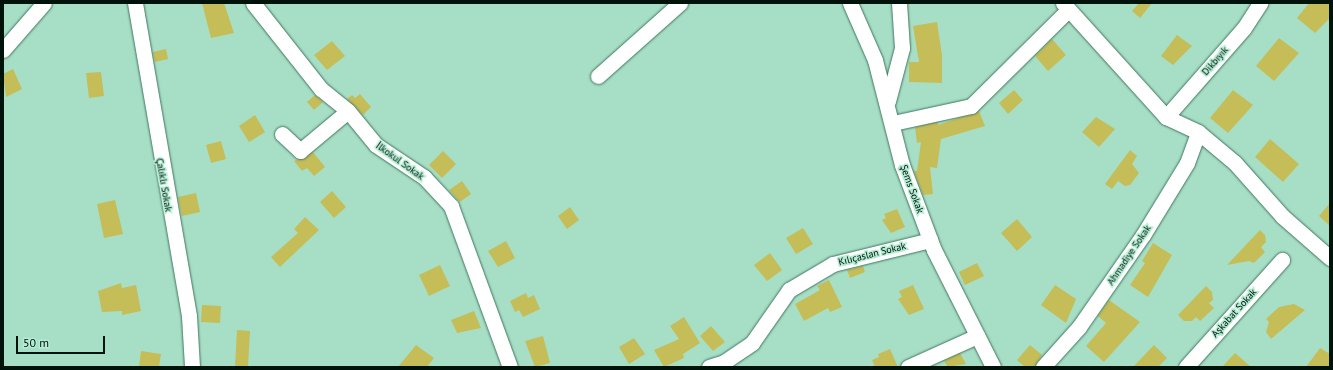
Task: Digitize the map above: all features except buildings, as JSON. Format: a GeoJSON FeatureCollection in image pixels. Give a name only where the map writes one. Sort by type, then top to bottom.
{"type":"FeatureCollection","features":[{"type":"Feature","properties":{"kind":"street"},"geometry":{"type":"LineString","coordinates":[[3,50],[44,3]]}},
{"type":"Feature","properties":{"kind":"street","name":"Çalıklı Sokak"},"geometry":{"type":"LineString","coordinates":[[135,3],[189,316],[192,367]]}},
{"type":"Feature","properties":{"kind":"street","name":"İlkokul Sokak"},"geometry":{"type":"LineString","coordinates":[[253,3],[321,89],[348,111],[376,145],[424,177],[451,206],[510,367]]}},
{"type":"Feature","properties":{"kind":"street"},"geometry":{"type":"LineString","coordinates":[[598,76],[680,3]]}},
{"type":"Feature","properties":{"kind":"street","name":"Şems Sokak"},"geometry":{"type":"LineString","coordinates":[[850,3],[876,60],[888,102],[902,165],[930,240],[976,336],[993,367]]}},
{"type":"Feature","properties":{"kind":"street"},"geometry":{"type":"LineString","coordinates":[[888,102],[902,48],[899,3]]}},
{"type":"Feature","properties":{"kind":"street","name":"Dikbıyık"},"geometry":{"type":"LineString","coordinates":[[1166,117],[1244,28],[1260,3]]}},
{"type":"Feature","properties":{"kind":"street"},"geometry":{"type":"LineString","coordinates":[[893,123],[971,106],[1066,6],[1166,117],[1198,132],[1235,163],[1282,216],[1330,258]]}},
{"type":"Feature","properties":{"kind":"street"},"geometry":{"type":"LineString","coordinates":[[282,134],[300,151],[348,111]]}},
{"type":"Feature","properties":{"kind":"street","name":"Ahmadiye Sokak"},"geometry":{"type":"LineString","coordinates":[[1043,367],[1079,327],[1143,235],[1187,163],[1198,132]]}},
{"type":"Feature","properties":{"kind":"street","name":"Kılıçaslan Sokak"},"geometry":{"type":"LineString","coordinates":[[709,367],[724,362],[752,343],[789,290],[827,268],[930,240]]}},
{"type":"Feature","properties":{"kind":"street","name":"Aşkabat Sokak"},"geometry":{"type":"LineString","coordinates":[[1186,367],[1282,260]]}},
{"type":"Feature","properties":{"kind":"street"},"geometry":{"type":"LineString","coordinates":[[908,367],[976,336]]}}]}
